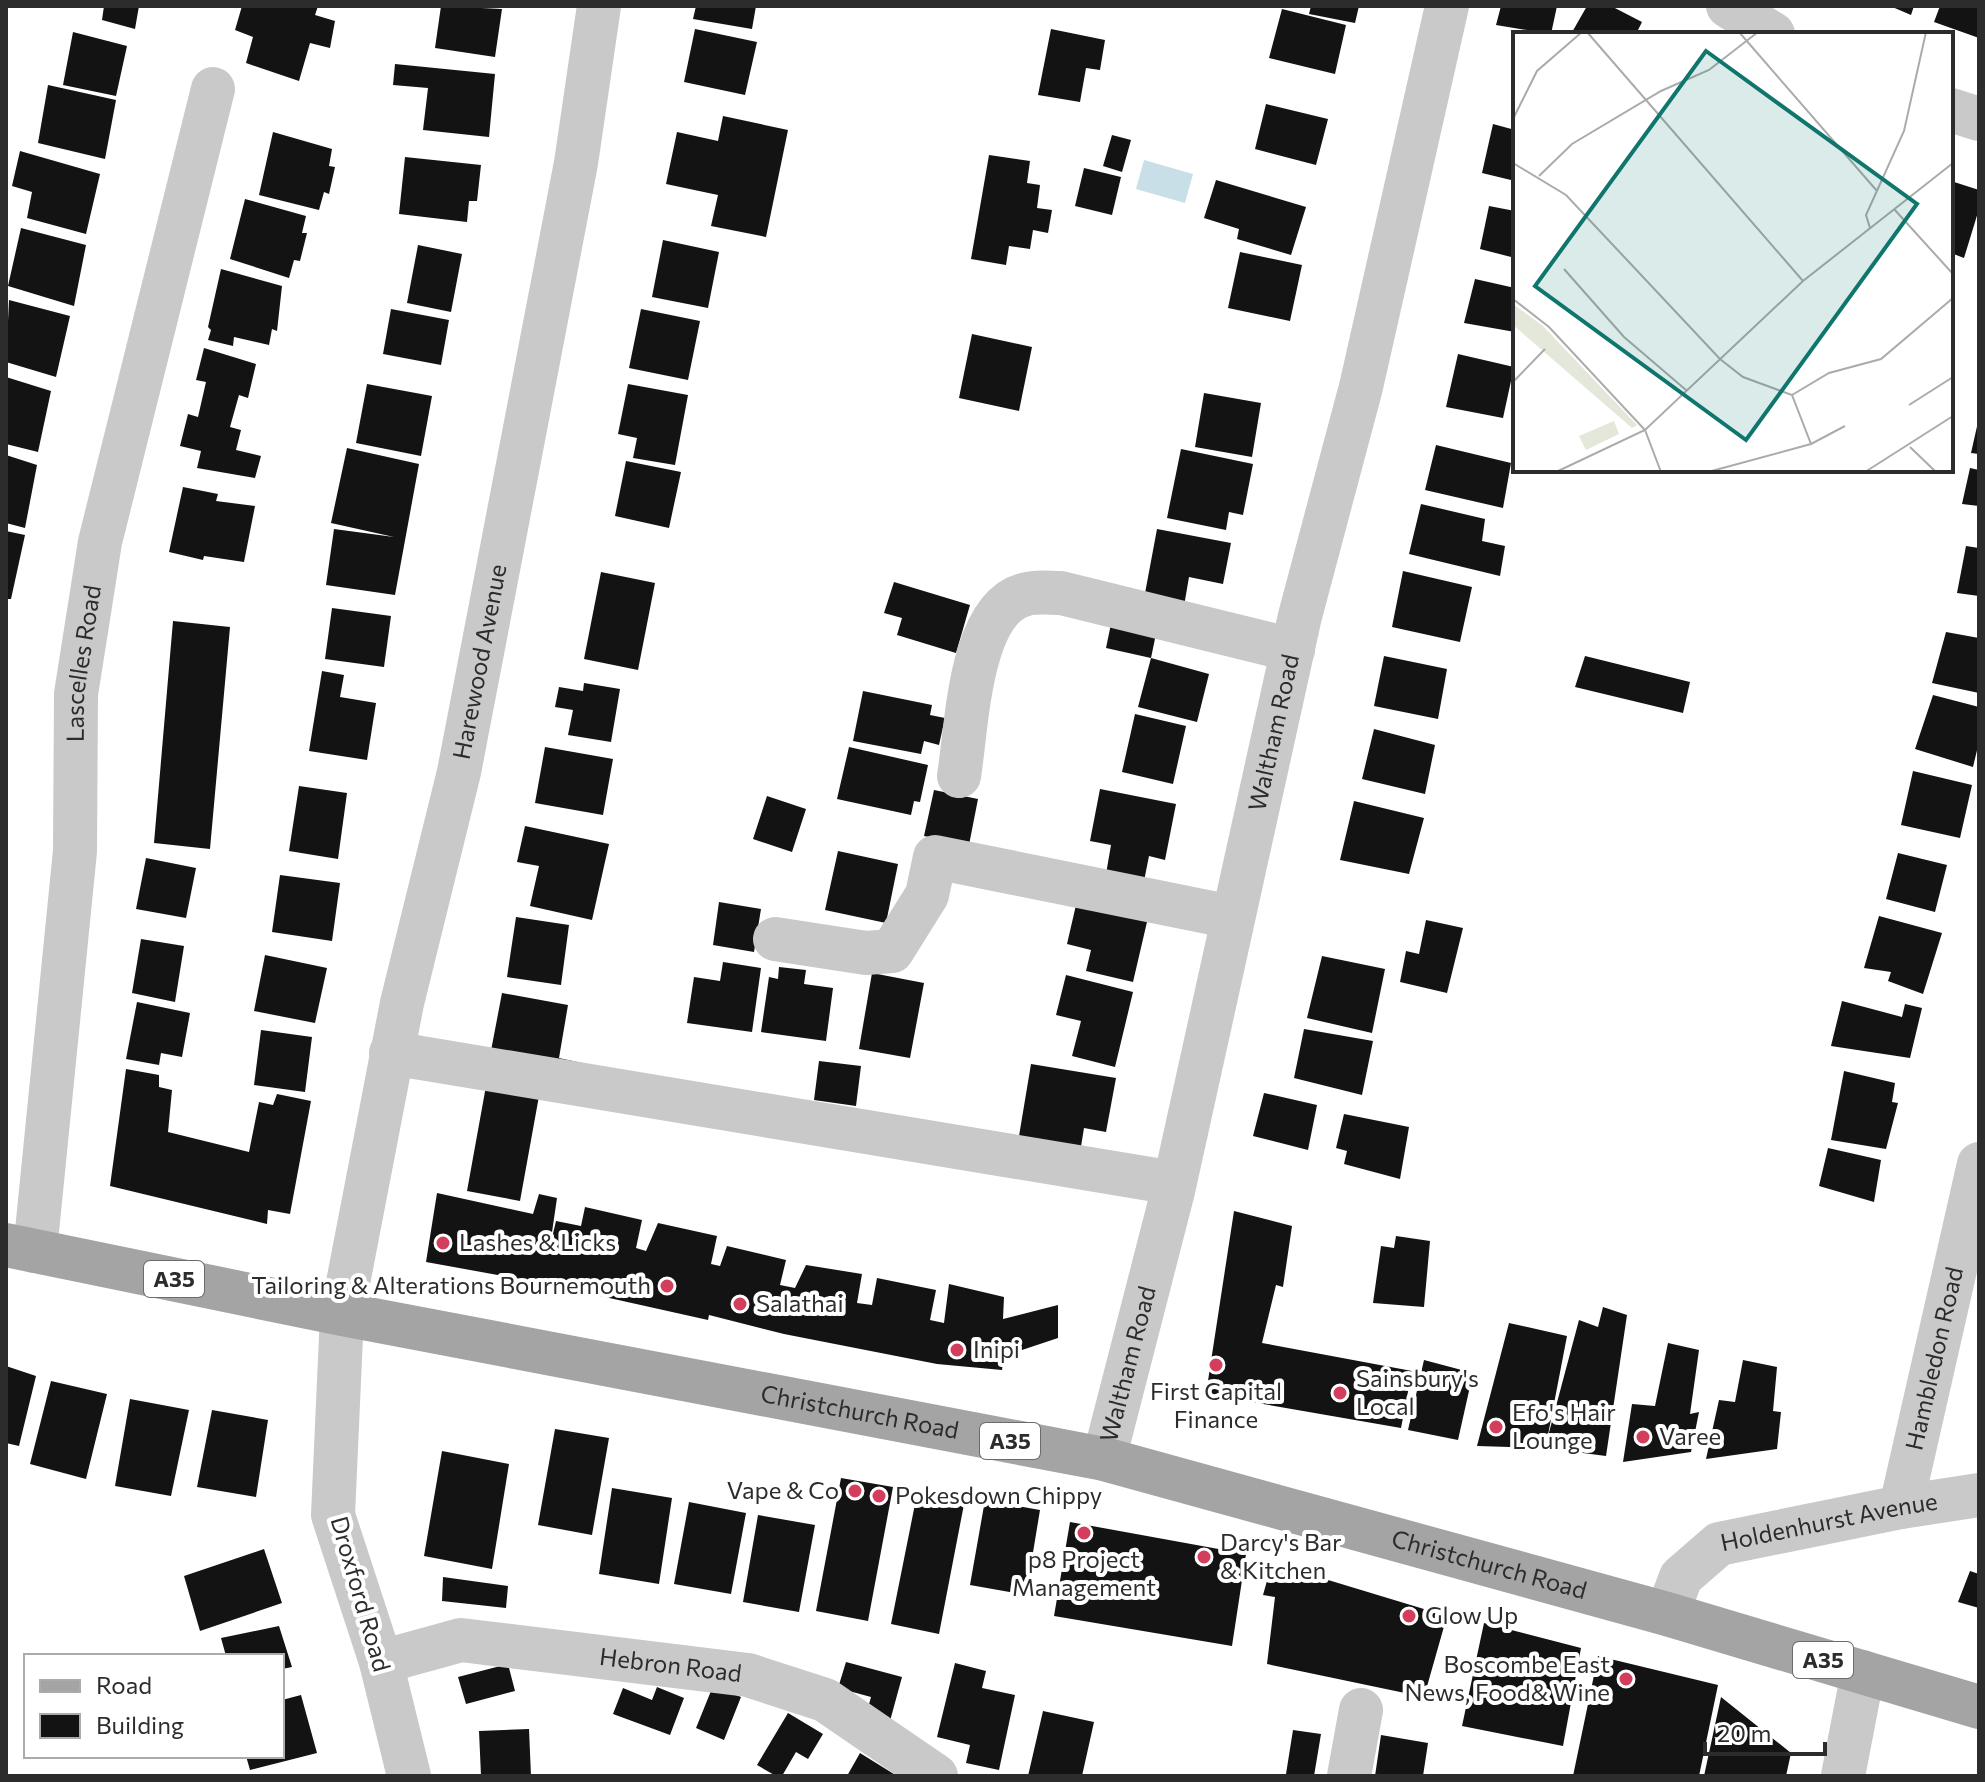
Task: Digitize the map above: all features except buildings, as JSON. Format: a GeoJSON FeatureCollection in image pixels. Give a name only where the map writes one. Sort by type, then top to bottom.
{"type":"FeatureCollection","features":[{"type":"Feature","properties":{"kind":"main road","name":"Christchurch Road"},"geometry":{"type":"LineString","coordinates":[[21,1248],[342,1314],[1104,1459],[1667,1614],[1979,1707]]}},
{"type":"Feature","properties":{"kind":"street","name":"Harewood Avenue"},"geometry":{"type":"LineString","coordinates":[[342,1314],[391,1053],[459,772],[576,163],[599,6]]}},
{"type":"Feature","properties":{"kind":"street","name":"Waltham Road"},"geometry":{"type":"LineString","coordinates":[[1104,1459],[1174,1183],[1293,650],[1361,387],[1447,6]]}},
{"type":"Feature","properties":{"kind":"street"},"geometry":{"type":"LineString","coordinates":[[1728,6],[1770,32]]}},
{"type":"Feature","properties":{"kind":"street","name":"Lascelles Road"},"geometry":{"type":"LineString","coordinates":[[21,1248],[75,851],[76,694],[100,542],[213,89]]}},
{"type":"Feature","properties":{"kind":"street"},"geometry":{"type":"LineString","coordinates":[[1953,111],[1979,119]]}},
{"type":"Feature","properties":{"kind":"street"},"geometry":{"type":"LineString","coordinates":[[959,776],[977,659],[989,624],[1003,606],[1024,594],[1061,593],[1293,650]]}},
{"type":"Feature","properties":{"kind":"street"},"geometry":{"type":"LineString","coordinates":[[775,939],[866,953],[892,951],[927,895],[935,857],[1232,917]]}},
{"type":"Feature","properties":{"kind":"street"},"geometry":{"type":"LineString","coordinates":[[391,1053],[1174,1183]]}},
{"type":"Feature","properties":{"kind":"street","name":"Hambledon Road"},"geometry":{"type":"LineString","coordinates":[[1901,1507],[1979,1164]]}},
{"type":"Feature","properties":{"kind":"street","name":"Droxford Road"},"geometry":{"type":"LineString","coordinates":[[342,1314],[333,1515],[381,1662],[409,1776]]}},
{"type":"Feature","properties":{"kind":"street","name":"Holdenhurst Avenue"},"geometry":{"type":"LineString","coordinates":[[1667,1614],[1681,1577],[1719,1544],[1901,1507],[1979,1495]]}},
{"type":"Feature","properties":{"kind":"street","name":"Hebron Road"},"geometry":{"type":"LineString","coordinates":[[381,1662],[461,1640],[748,1675],[825,1700],[936,1776]]}},
{"type":"Feature","properties":{"kind":"street"},"geometry":{"type":"LineString","coordinates":[[1843,1776],[1863,1672]]}},
{"type":"Feature","properties":{"kind":"street"},"geometry":{"type":"LineString","coordinates":[[1349,1776],[1361,1710]]}},
{"type":"Feature","properties":{"kind":"water"},"geometry":{"type":"Polygon","coordinates":[[[1144,160],[1193,174],[1185,203],[1136,189],[1144,160]]]}},
{"type":"Feature","properties":{"kind":"place","name":"Lashes & Licks"},"geometry":{"type":"Point","coordinates":[443,1243]}},
{"type":"Feature","properties":{"kind":"place","name":"Tailoring & Alterations Bournemouth"},"geometry":{"type":"Point","coordinates":[667,1286]}},
{"type":"Feature","properties":{"kind":"place","name":"Salathai"},"geometry":{"type":"Point","coordinates":[740,1304]}},
{"type":"Feature","properties":{"kind":"place","name":"Inipi"},"geometry":{"type":"Point","coordinates":[957,1350]}},
{"type":"Feature","properties":{"kind":"place","name":"First Capital Finance"},"geometry":{"type":"Point","coordinates":[1216,1365]}},
{"type":"Feature","properties":{"kind":"place","name":"Sainsbury's Local"},"geometry":{"type":"Point","coordinates":[1340,1393]}},
{"type":"Feature","properties":{"kind":"place","name":"Efo's Hair Lounge"},"geometry":{"type":"Point","coordinates":[1496,1427]}},
{"type":"Feature","properties":{"kind":"place","name":"Varee"},"geometry":{"type":"Point","coordinates":[1643,1437]}},
{"type":"Feature","properties":{"kind":"place","name":"Vape & Co"},"geometry":{"type":"Point","coordinates":[855,1491]}},
{"type":"Feature","properties":{"kind":"place","name":"Pokesdown Chippy"},"geometry":{"type":"Point","coordinates":[879,1496]}},
{"type":"Feature","properties":{"kind":"place","name":"p8 Project Management"},"geometry":{"type":"Point","coordinates":[1084,1533]}},
{"type":"Feature","properties":{"kind":"place","name":"Darcy's Bar & Kitchen"},"geometry":{"type":"Point","coordinates":[1204,1557]}},
{"type":"Feature","properties":{"kind":"place","name":"Glow Up"},"geometry":{"type":"Point","coordinates":[1409,1616]}},
{"type":"Feature","properties":{"kind":"place","name":"Boscombe East News, Food& Wine"},"geometry":{"type":"Point","coordinates":[1626,1679]}}]}
